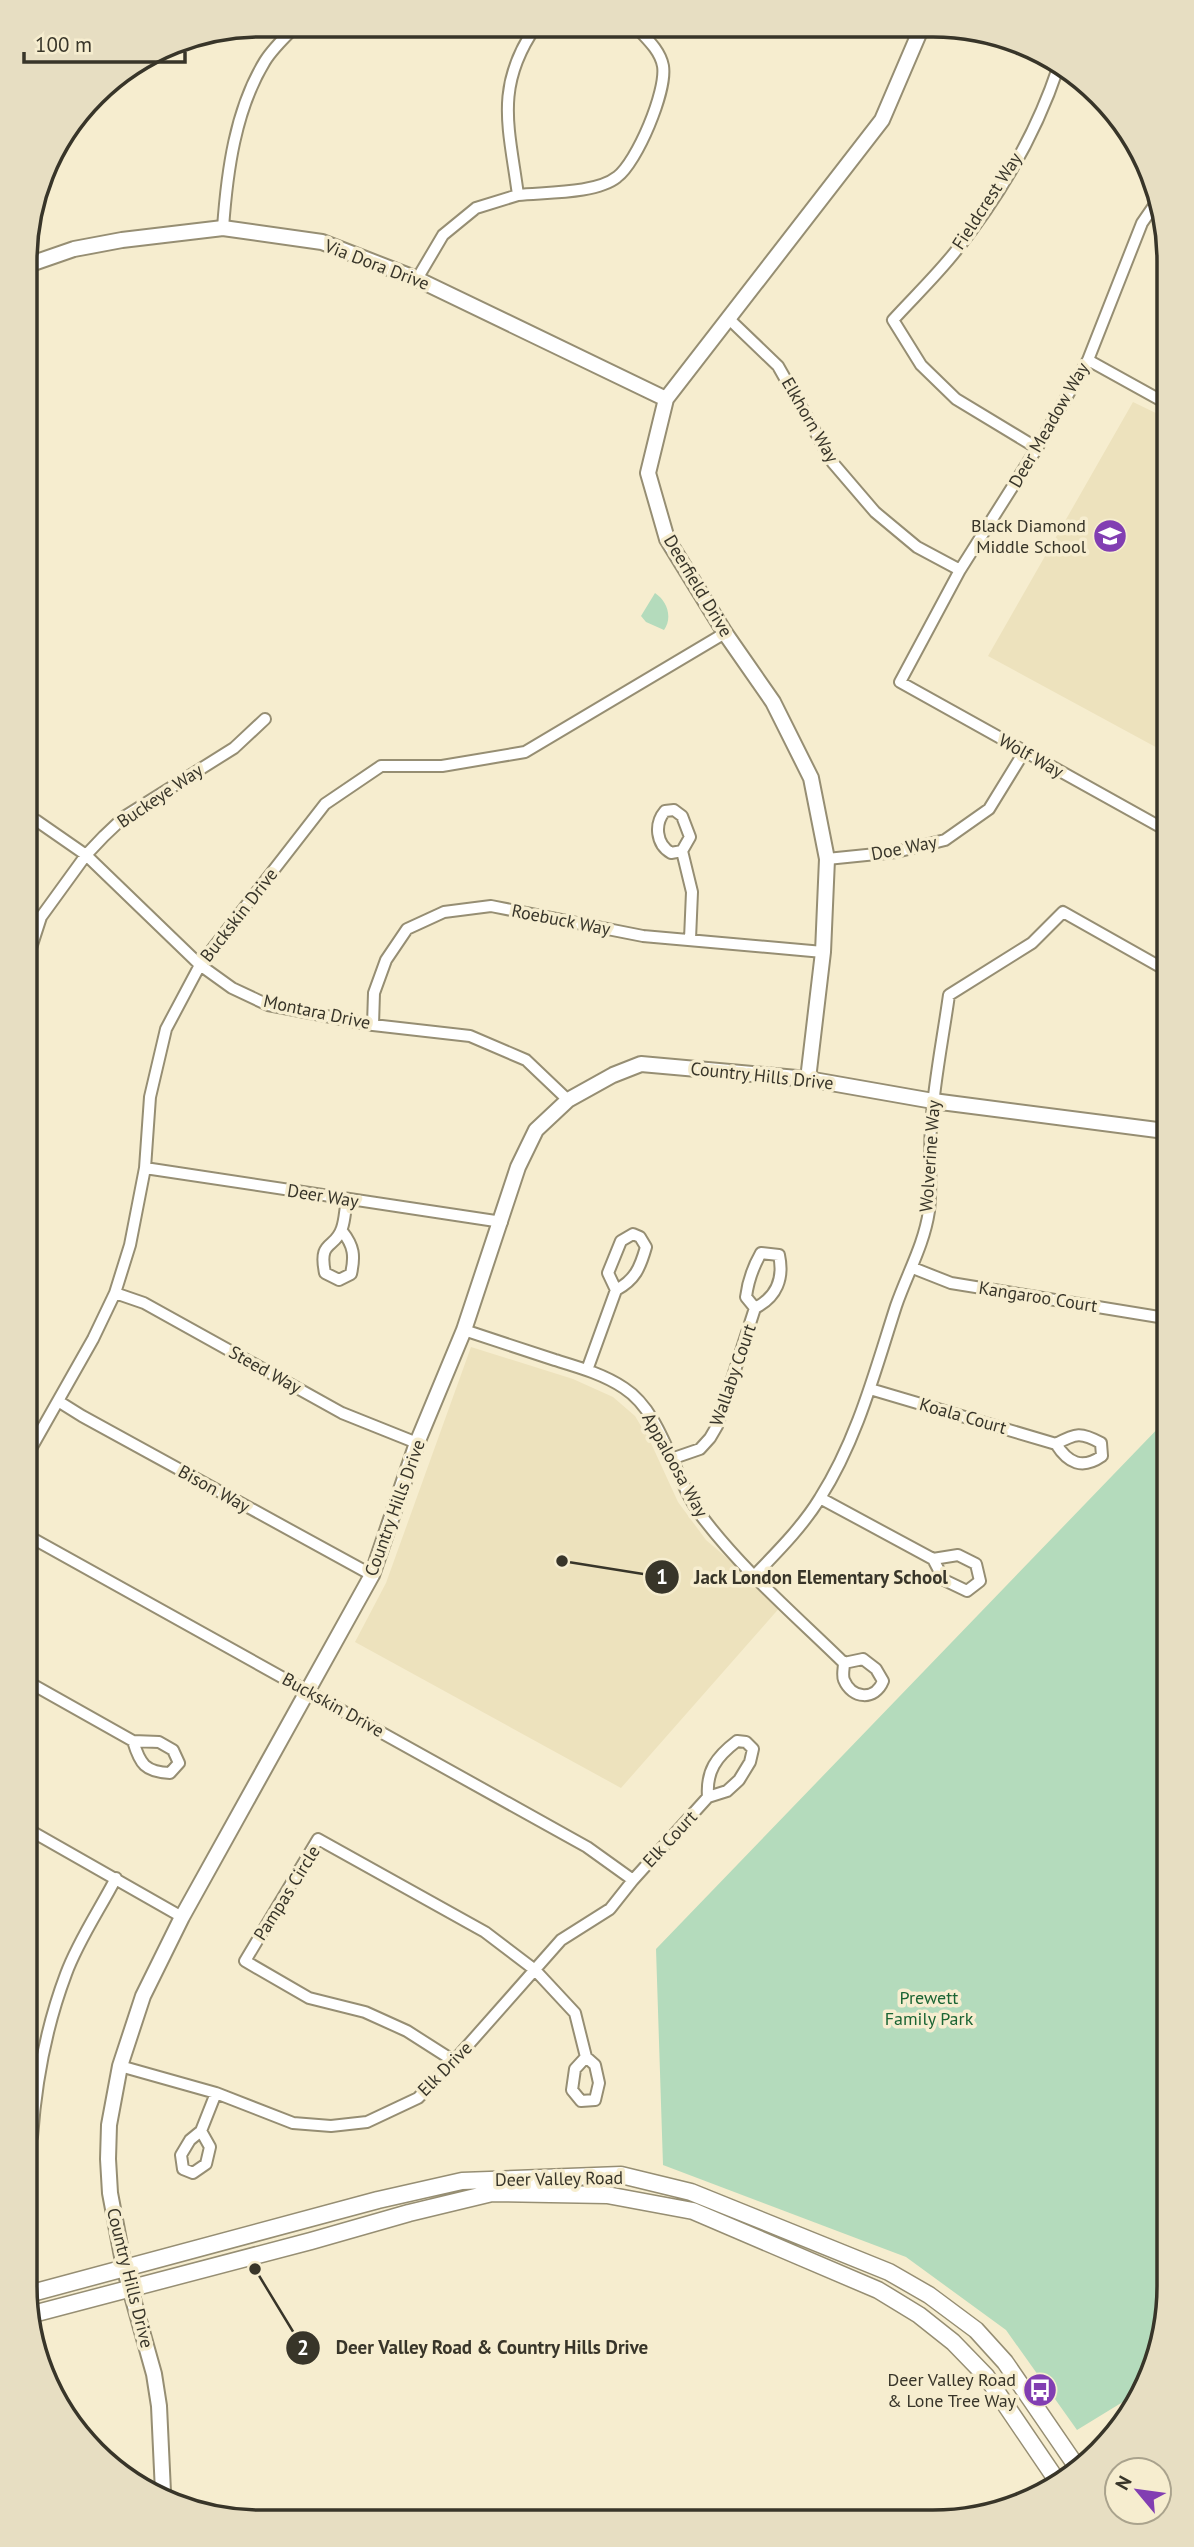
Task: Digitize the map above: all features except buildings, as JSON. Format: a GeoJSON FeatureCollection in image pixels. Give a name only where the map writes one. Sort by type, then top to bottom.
{"type":"FeatureCollection","features":[{"type":"Feature","properties":{"kind":"main road","name":"Deer Valley Road"},"geometry":{"type":"LineString","coordinates":[[37,2292],[378,2200],[462,2181],[621,2175],[691,2192],[889,2273],[929,2295],[976,2330],[1005,2362],[1073,2461]]}},
{"type":"Feature","properties":{"kind":"main road","name":"Deer Valley Road"},"geometry":{"type":"LineString","coordinates":[[39,2312],[492,2193],[607,2195],[693,2211],[877,2290],[919,2315],[953,2342],[986,2376],[1053,2475]]}},
{"type":"Feature","properties":{"kind":"street"},"geometry":{"type":"LineString","coordinates":[[223,228],[231,157],[252,86],[265,60],[284,37]]}},
{"type":"Feature","properties":{"kind":"street"},"geometry":{"type":"LineString","coordinates":[[518,195],[507,106],[509,82],[517,56],[529,37]]}},
{"type":"Feature","properties":{"kind":"street"},"geometry":{"type":"LineString","coordinates":[[418,279],[443,235],[476,208],[518,195],[597,187],[617,178],[641,146],[661,88],[663,66],[656,49],[645,37]]}},
{"type":"Feature","properties":{"kind":"street","name":"Deerfield Drive"},"geometry":{"type":"LineString","coordinates":[[807,1079],[823,952],[827,859],[811,778],[772,702],[725,633],[667,539],[648,473],[666,399],[882,120],[917,37]]}},
{"type":"Feature","properties":{"kind":"street","name":"Fieldcrest Way"},"geometry":{"type":"LineString","coordinates":[[1037,448],[956,399],[921,365],[893,320],[955,252],[1006,179],[1046,105],[1056,74]]}},
{"type":"Feature","properties":{"kind":"street","name":"Deer Meadow Way"},"geometry":{"type":"LineString","coordinates":[[900,682],[960,570],[1037,448],[1087,360],[1142,223],[1151,210]]}},
{"type":"Feature","properties":{"kind":"street","name":"Via Dora Drive"},"geometry":{"type":"LineString","coordinates":[[37,262],[74,249],[121,240],[223,228],[322,243],[418,279],[666,399]]}},
{"type":"Feature","properties":{"kind":"street","name":"Elkhorn Way"},"geometry":{"type":"LineString","coordinates":[[728,318],[778,366],[833,463],[875,512],[917,547],[960,570]]}},
{"type":"Feature","properties":{"kind":"street"},"geometry":{"type":"LineString","coordinates":[[1087,360],[1157,398]]}},
{"type":"Feature","properties":{"kind":"street","name":"Buckskin Drive"},"geometry":{"type":"LineString","coordinates":[[37,1438],[93,1339],[115,1293],[130,1245],[145,1168],[150,1097],[166,1029],[200,965],[325,804],[381,766],[442,766],[526,752],[725,633]]}},
{"type":"Feature","properties":{"kind":"street","name":"Wolf Way"},"geometry":{"type":"LineString","coordinates":[[900,682],[1157,825]]}},
{"type":"Feature","properties":{"kind":"street","name":"Buckeye Way"},"geometry":{"type":"LineString","coordinates":[[37,929],[41,917],[86,855],[124,817],[234,748],[265,719]]}},
{"type":"Feature","properties":{"kind":"street","name":"Doe Way"},"geometry":{"type":"LineString","coordinates":[[827,859],[896,852],[945,840],[989,808],[1024,752]]}},
{"type":"Feature","properties":{"kind":"street","name":"Montara Drive"},"geometry":{"type":"LineString","coordinates":[[37,821],[86,855],[200,965],[232,988],[268,1005],[373,1025],[471,1036],[526,1060],[568,1100]]}},
{"type":"Feature","properties":{"kind":"street"},"geometry":{"type":"LineString","coordinates":[[682,851],[692,892],[690,939]]}},
{"type":"Feature","properties":{"kind":"street","name":"Roebuck Way"},"geometry":{"type":"LineString","coordinates":[[373,1025],[374,993],[386,960],[407,929],[444,912],[491,906],[643,936],[823,952]]}},
{"type":"Feature","properties":{"kind":"street","name":"Wolverine Way"},"geometry":{"type":"LineString","coordinates":[[755,1575],[791,1536],[820,1498],[870,1389],[898,1302],[913,1268],[929,1211],[933,1101],[949,995],[1031,943],[1063,912],[1157,965]]}},
{"type":"Feature","properties":{"kind":"street","name":"Country Hills Drive"},"geometry":{"type":"LineString","coordinates":[[163,2487],[159,2406],[154,2375],[124,2267],[110,2193],[109,2125],[120,2066],[143,1996],[181,1917],[372,1575],[418,1443],[464,1330],[519,1167],[536,1130],[568,1100],[613,1074],[641,1064],[807,1079],[933,1101],[1157,1130]]}},
{"type":"Feature","properties":{"kind":"street","name":"Deer Way"},"geometry":{"type":"LineString","coordinates":[[145,1168],[502,1222]]}},
{"type":"Feature","properties":{"kind":"street"},"geometry":{"type":"LineString","coordinates":[[342,1231],[347,1200]]}},
{"type":"Feature","properties":{"kind":"street"},"geometry":{"type":"LineString","coordinates":[[587,1370],[616,1290],[630,1283],[641,1266],[646,1247],[640,1237],[633,1234],[621,1241],[608,1273],[616,1290]]}},
{"type":"Feature","properties":{"kind":"street","name":"Wallaby Court"},"geometry":{"type":"LineString","coordinates":[[671,1460],[700,1449],[717,1426],[755,1308],[768,1301],[777,1288],[782,1269],[779,1255],[761,1253],[756,1263],[746,1297],[755,1308]]}},
{"type":"Feature","properties":{"kind":"street","name":"Kangaroo Court"},"geometry":{"type":"LineString","coordinates":[[913,1268],[951,1283],[1157,1317]]}},
{"type":"Feature","properties":{"kind":"street","name":"Steed Way"},"geometry":{"type":"LineString","coordinates":[[115,1293],[144,1303],[342,1413],[418,1443]]}},
{"type":"Feature","properties":{"kind":"street","name":"Appaloosa Way"},"geometry":{"type":"LineString","coordinates":[[464,1330],[587,1370],[626,1389],[653,1420],[685,1491],[698,1510],[755,1575],[844,1663]]}},
{"type":"Feature","properties":{"kind":"street","name":"Koala Court"},"geometry":{"type":"LineString","coordinates":[[870,1389],[1056,1444]]}},
{"type":"Feature","properties":{"kind":"street","name":"Bison Way"},"geometry":{"type":"LineString","coordinates":[[58,1401],[372,1575]]}},
{"type":"Feature","properties":{"kind":"street"},"geometry":{"type":"LineString","coordinates":[[820,1498],[933,1559]]}},
{"type":"Feature","properties":{"kind":"street","name":"Buckskin Drive"},"geometry":{"type":"LineString","coordinates":[[37,1541],[587,1847],[632,1880]]}},
{"type":"Feature","properties":{"kind":"street"},"geometry":{"type":"LineString","coordinates":[[37,1687],[133,1741]]}},
{"type":"Feature","properties":{"kind":"street","name":"Elk Court"},"geometry":{"type":"LineString","coordinates":[[632,1880],[708,1797],[727,1791],[739,1780],[750,1762],[753,1749],[746,1742],[737,1741],[726,1749],[713,1766],[707,1780],[708,1797]]}},
{"type":"Feature","properties":{"kind":"street"},"geometry":{"type":"LineString","coordinates":[[37,1834],[181,1917]]}},
{"type":"Feature","properties":{"kind":"street","name":"Pampas Circle"},"geometry":{"type":"LineString","coordinates":[[454,2061],[407,2031],[365,2012],[309,1998],[245,1961],[318,1839],[485,1932],[535,1970]]}},
{"type":"Feature","properties":{"kind":"street"},"geometry":{"type":"LineString","coordinates":[[37,2074],[45,2037],[66,1971],[116,1878]]}},
{"type":"Feature","properties":{"kind":"street","name":"Elk Drive"},"geometry":{"type":"LineString","coordinates":[[120,2066],[216,2093],[293,2123],[331,2126],[367,2122],[418,2098],[561,1940],[610,1909],[632,1880]]}},
{"type":"Feature","properties":{"kind":"street"},"geometry":{"type":"LineString","coordinates":[[535,1970],[575,2013],[586,2057]]}},
{"type":"Feature","properties":{"kind":"street"},"geometry":{"type":"LineString","coordinates":[[201,2132],[216,2093]]}},
{"type":"Feature","properties":{"kind":"shaded area","name":"Black Diamond Middle School"},"geometry":{"type":"Polygon","coordinates":[[[1133,402],[1157,414],[1157,748],[988,656],[1133,402]]]}},
{"type":"Feature","properties":{"kind":"shaded area"},"geometry":{"type":"Polygon","coordinates":[[[471,1347],[573,1379],[613,1397],[635,1416],[650,1441],[678,1502],[706,1540],[782,1605],[621,1788],[355,1642],[386,1583],[471,1347]]]}},
{"type":"Feature","properties":{"kind":"green space"},"geometry":{"type":"Polygon","coordinates":[[[655,593],[663,600],[667,610],[668,620],[664,630],[646,622],[641,616],[655,593]]]}},
{"type":"Feature","properties":{"kind":"green space","name":"Prewett Family Park"},"geometry":{"type":"Polygon","coordinates":[[[1157,1429],[1157,2301],[1150,2344],[1126,2400],[1077,2430],[1006,2330],[906,2257],[663,2165],[656,1949],[1157,1429]]]}},
{"type":"Feature","properties":{"kind":"place","name":"Black Diamond Middle School"},"geometry":{"type":"Point","coordinates":[1110,536]}},
{"type":"Feature","properties":{"kind":"place","name":"Jack London Elementary School"},"geometry":{"type":"Point","coordinates":[562,1561]}},
{"type":"Feature","properties":{"kind":"place","name":"Deer Valley Road & Country Hills Drive"},"geometry":{"type":"Point","coordinates":[255,2269]}},
{"type":"Feature","properties":{"kind":"place","name":"Deer Valley Road & Lone Tree Way"},"geometry":{"type":"Point","coordinates":[1040,2390]}}]}
